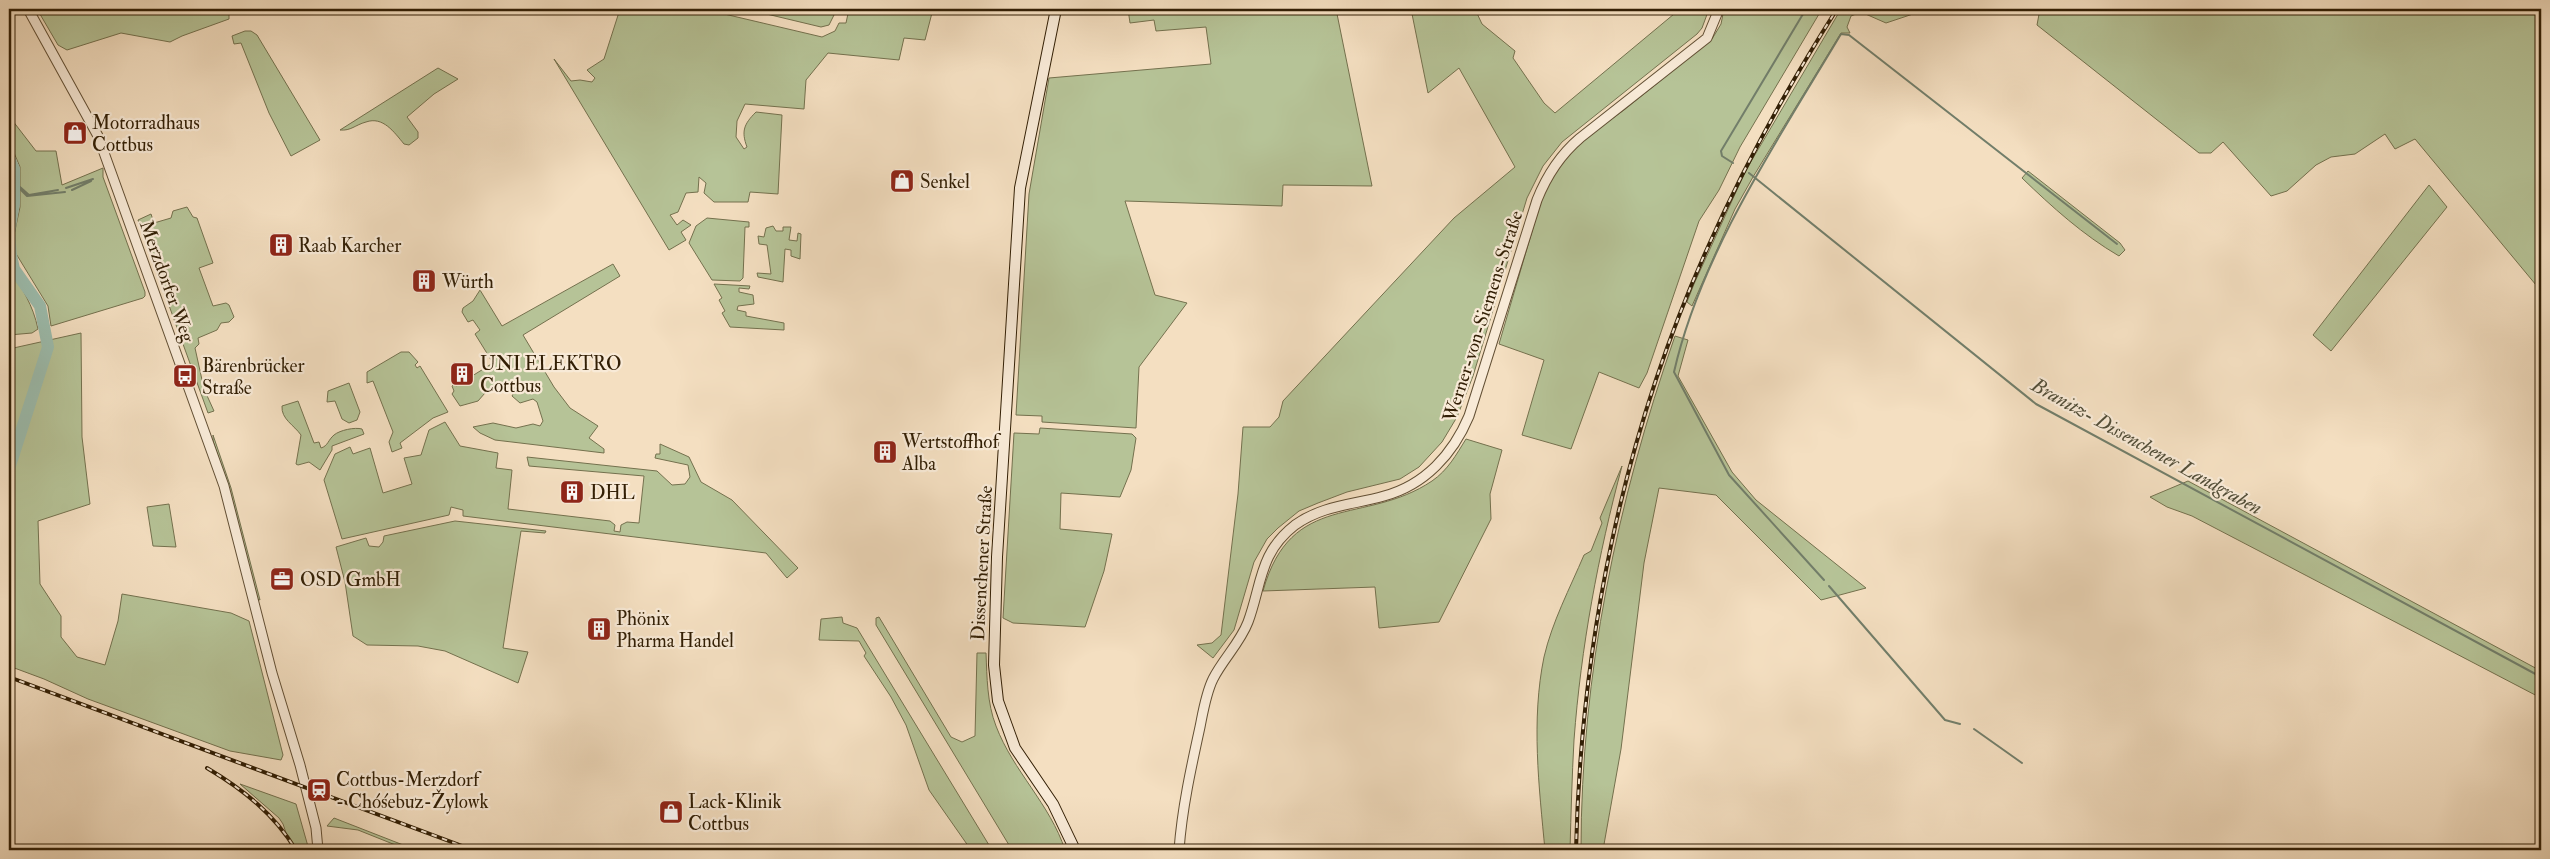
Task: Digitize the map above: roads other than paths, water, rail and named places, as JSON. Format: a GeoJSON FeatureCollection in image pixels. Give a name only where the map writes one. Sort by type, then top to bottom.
{"type":"FeatureCollection","features":[{"type":"Feature","properties":{"kind":"main road","name":"Dissenchener Straße"},"geometry":{"type":"LineString","coordinates":[[1056,9],[1020,188],[997,557],[994,665],[998,701],[1008,731],[1019,755],[1061,818],[1075,850]]}},
{"type":"Feature","properties":{"kind":"street","name":"Merzdorfer Weg"},"geometry":{"type":"LineString","coordinates":[[28,9],[98,136],[224,486],[254,607],[307,793],[316,828],[318,850]]}},
{"type":"Feature","properties":{"kind":"street","name":"Werner-von-Siemens-Straße"},"geometry":{"type":"LineString","coordinates":[[1179,850],[1190,771],[1212,680],[1242,636],[1267,558],[1278,542],[1294,526],[1312,515],[1345,503],[1384,496],[1407,489],[1430,472],[1448,454],[1463,432],[1469,416],[1537,200],[1552,170],[1574,143],[1707,38],[1719,9]]}},
{"type":"Feature","properties":{"kind":"waterway","name":"Branitz- Dissenchener Landgraben"},"geometry":{"type":"LineString","coordinates":[[1733,163],[1722,156],[1721,151],[1806,9]]}},
{"type":"Feature","properties":{"kind":"waterway"},"geometry":{"type":"LineString","coordinates":[[1824,580],[1729,475],[1674,372],[1686,328],[1722,240],[1768,155],[1841,34],[1849,35],[2117,244]]}},
{"type":"Feature","properties":{"kind":"waterway"},"geometry":{"type":"LineString","coordinates":[[9,158],[14,169],[14,203],[9,233],[11,255],[14,269],[40,306],[48,347],[9,469]]}},
{"type":"Feature","properties":{"kind":"waterway","name":"Branitz- Dissenchener Landgraben"},"geometry":{"type":"LineString","coordinates":[[1749,173],[2036,404],[2541,677]]}},
{"type":"Feature","properties":{"kind":"waterway"},"geometry":{"type":"LineString","coordinates":[[66,188],[93,179]]}},
{"type":"Feature","properties":{"kind":"waterway"},"geometry":{"type":"LineString","coordinates":[[72,190],[91,181]]}},
{"type":"Feature","properties":{"kind":"waterway"},"geometry":{"type":"LineString","coordinates":[[14,183],[27,196],[65,192]]}},
{"type":"Feature","properties":{"kind":"waterway"},"geometry":{"type":"LineString","coordinates":[[20,187],[29,195],[58,190]]}},
{"type":"Feature","properties":{"kind":"waterway"},"geometry":{"type":"LineString","coordinates":[[1829,586],[1945,720],[1960,724]]}},
{"type":"Feature","properties":{"kind":"waterway"},"geometry":{"type":"LineString","coordinates":[[1974,729],[2022,763]]}},
{"type":"Feature","properties":{"kind":"railway"},"geometry":{"type":"LineString","coordinates":[[1576,850],[1580,773],[1597,619],[1612,543],[1630,468],[1651,394],[1677,321],[1721,218],[1801,67],[1837,9]]}},
{"type":"Feature","properties":{"kind":"railway"},"geometry":{"type":"LineString","coordinates":[[9,677],[473,850]]}},
{"type":"Feature","properties":{"kind":"railway"},"geometry":{"type":"LineString","coordinates":[[207,768],[246,794],[268,814],[296,850]]}},
{"type":"Feature","properties":{"kind":"place","name":"Motorradhaus Cottbus"},"geometry":{"type":"Point","coordinates":[75,133]}},
{"type":"Feature","properties":{"kind":"place","name":"Senkel"},"geometry":{"type":"Point","coordinates":[902,181]}},
{"type":"Feature","properties":{"kind":"place","name":"Raab Karcher"},"geometry":{"type":"Point","coordinates":[281,245]}},
{"type":"Feature","properties":{"kind":"place","name":"Würth"},"geometry":{"type":"Point","coordinates":[424,281]}},
{"type":"Feature","properties":{"kind":"place","name":"UNI ELEKTRO Cottbus"},"geometry":{"type":"Point","coordinates":[462,374]}},
{"type":"Feature","properties":{"kind":"place","name":"Bärenbrücker Straße"},"geometry":{"type":"Point","coordinates":[185,376]}},
{"type":"Feature","properties":{"kind":"place","name":"Wertstoffhof Alba"},"geometry":{"type":"Point","coordinates":[885,452]}},
{"type":"Feature","properties":{"kind":"place","name":"DHL"},"geometry":{"type":"Point","coordinates":[572,492]}},
{"type":"Feature","properties":{"kind":"place","name":"OSD GmbH"},"geometry":{"type":"Point","coordinates":[282,579]}},
{"type":"Feature","properties":{"kind":"place","name":"Phönix Pharma Handel"},"geometry":{"type":"Point","coordinates":[599,629]}},
{"type":"Feature","properties":{"kind":"place","name":"Cottbus-Merzdorf - Chóśebuz-Žylowk"},"geometry":{"type":"Point","coordinates":[319,790]}},
{"type":"Feature","properties":{"kind":"place","name":"Lack-Klinik Cottbus"},"geometry":{"type":"Point","coordinates":[671,812]}}]}
